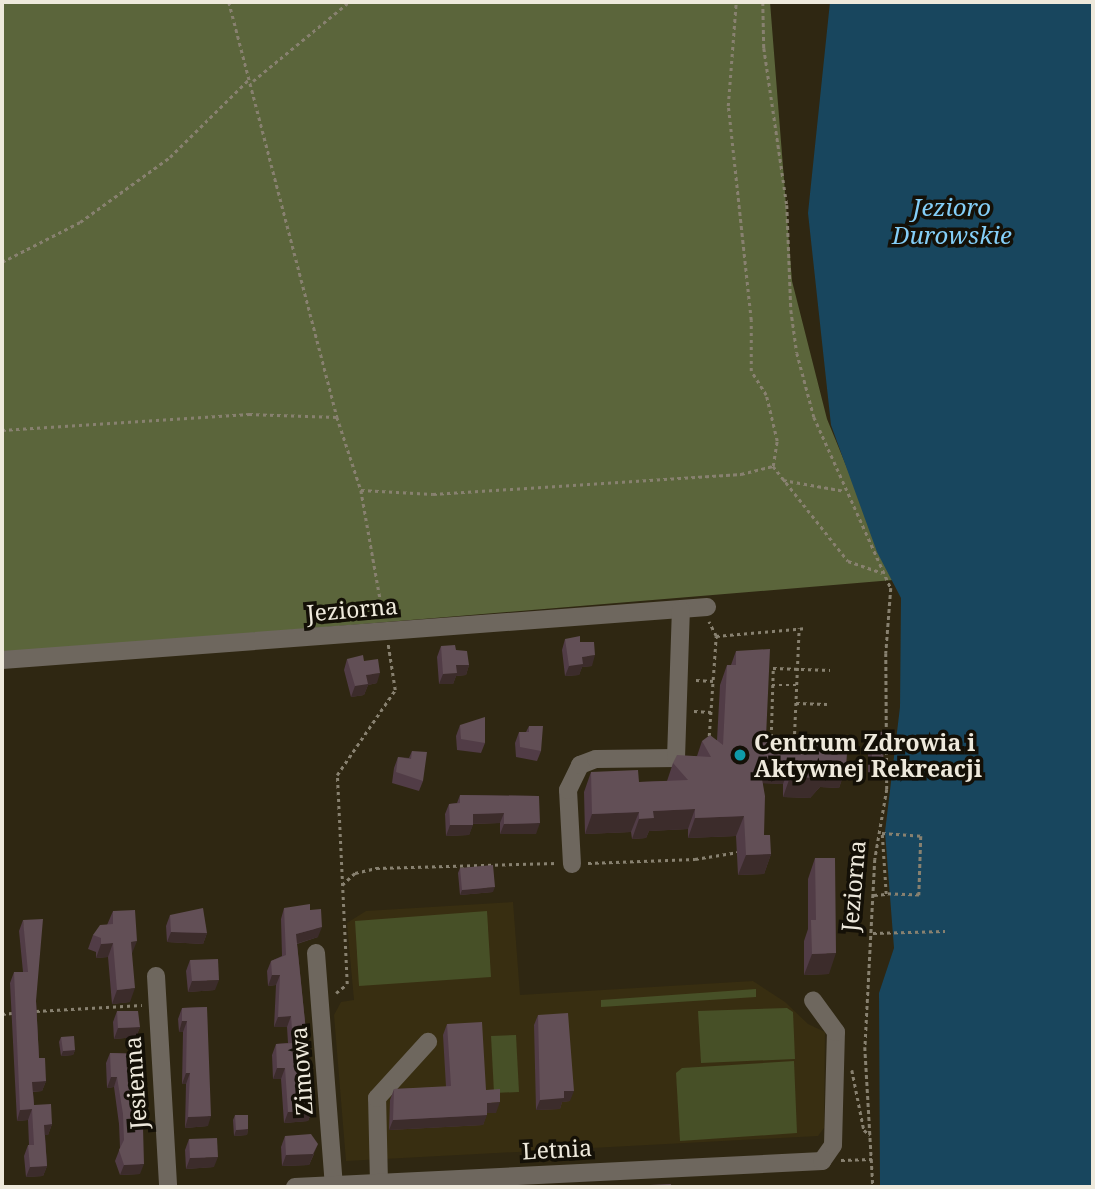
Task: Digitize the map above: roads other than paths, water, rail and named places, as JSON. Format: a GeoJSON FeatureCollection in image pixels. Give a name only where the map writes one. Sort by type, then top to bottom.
{"type":"FeatureCollection","features":[{"type":"Feature","properties":{"kind":"street","name":"Jeziorna"},"geometry":{"type":"LineString","coordinates":[[2,660],[703,607]]}},
{"type":"Feature","properties":{"kind":"street"},"geometry":{"type":"LineString","coordinates":[[572,863],[568,790],[580,765],[596,759],[676,758],[681,610]]}},
{"type":"Feature","properties":{"kind":"street","name":"Zimowa"},"geometry":{"type":"LineString","coordinates":[[316,953],[334,1185]]}},
{"type":"Feature","properties":{"kind":"street","name":"Jesienna"},"geometry":{"type":"LineString","coordinates":[[156,976],[155,1004],[168,1187]]}},
{"type":"Feature","properties":{"kind":"street","name":"Letnia"},"geometry":{"type":"LineString","coordinates":[[295,1187],[559,1181],[822,1161],[833,1145],[836,1032],[813,1000]]}},
{"type":"Feature","properties":{"kind":"street"},"geometry":{"type":"LineString","coordinates":[[388,1184],[377,1098],[428,1042]]}},
{"type":"Feature","properties":{"kind":"water","name":"Jezioro Durowskie"},"geometry":{"type":"Polygon","coordinates":[[[830,2],[1093,2],[1093,1187],[880,1187],[879,993],[894,948],[885,832],[900,707],[901,598],[877,552],[831,425],[808,213],[830,2]]]}},
{"type":"Feature","properties":{"kind":"place","name":"Centrum Zdrowia i Aktywnej Rekreacji"},"geometry":{"type":"Point","coordinates":[740,755]}}]}
